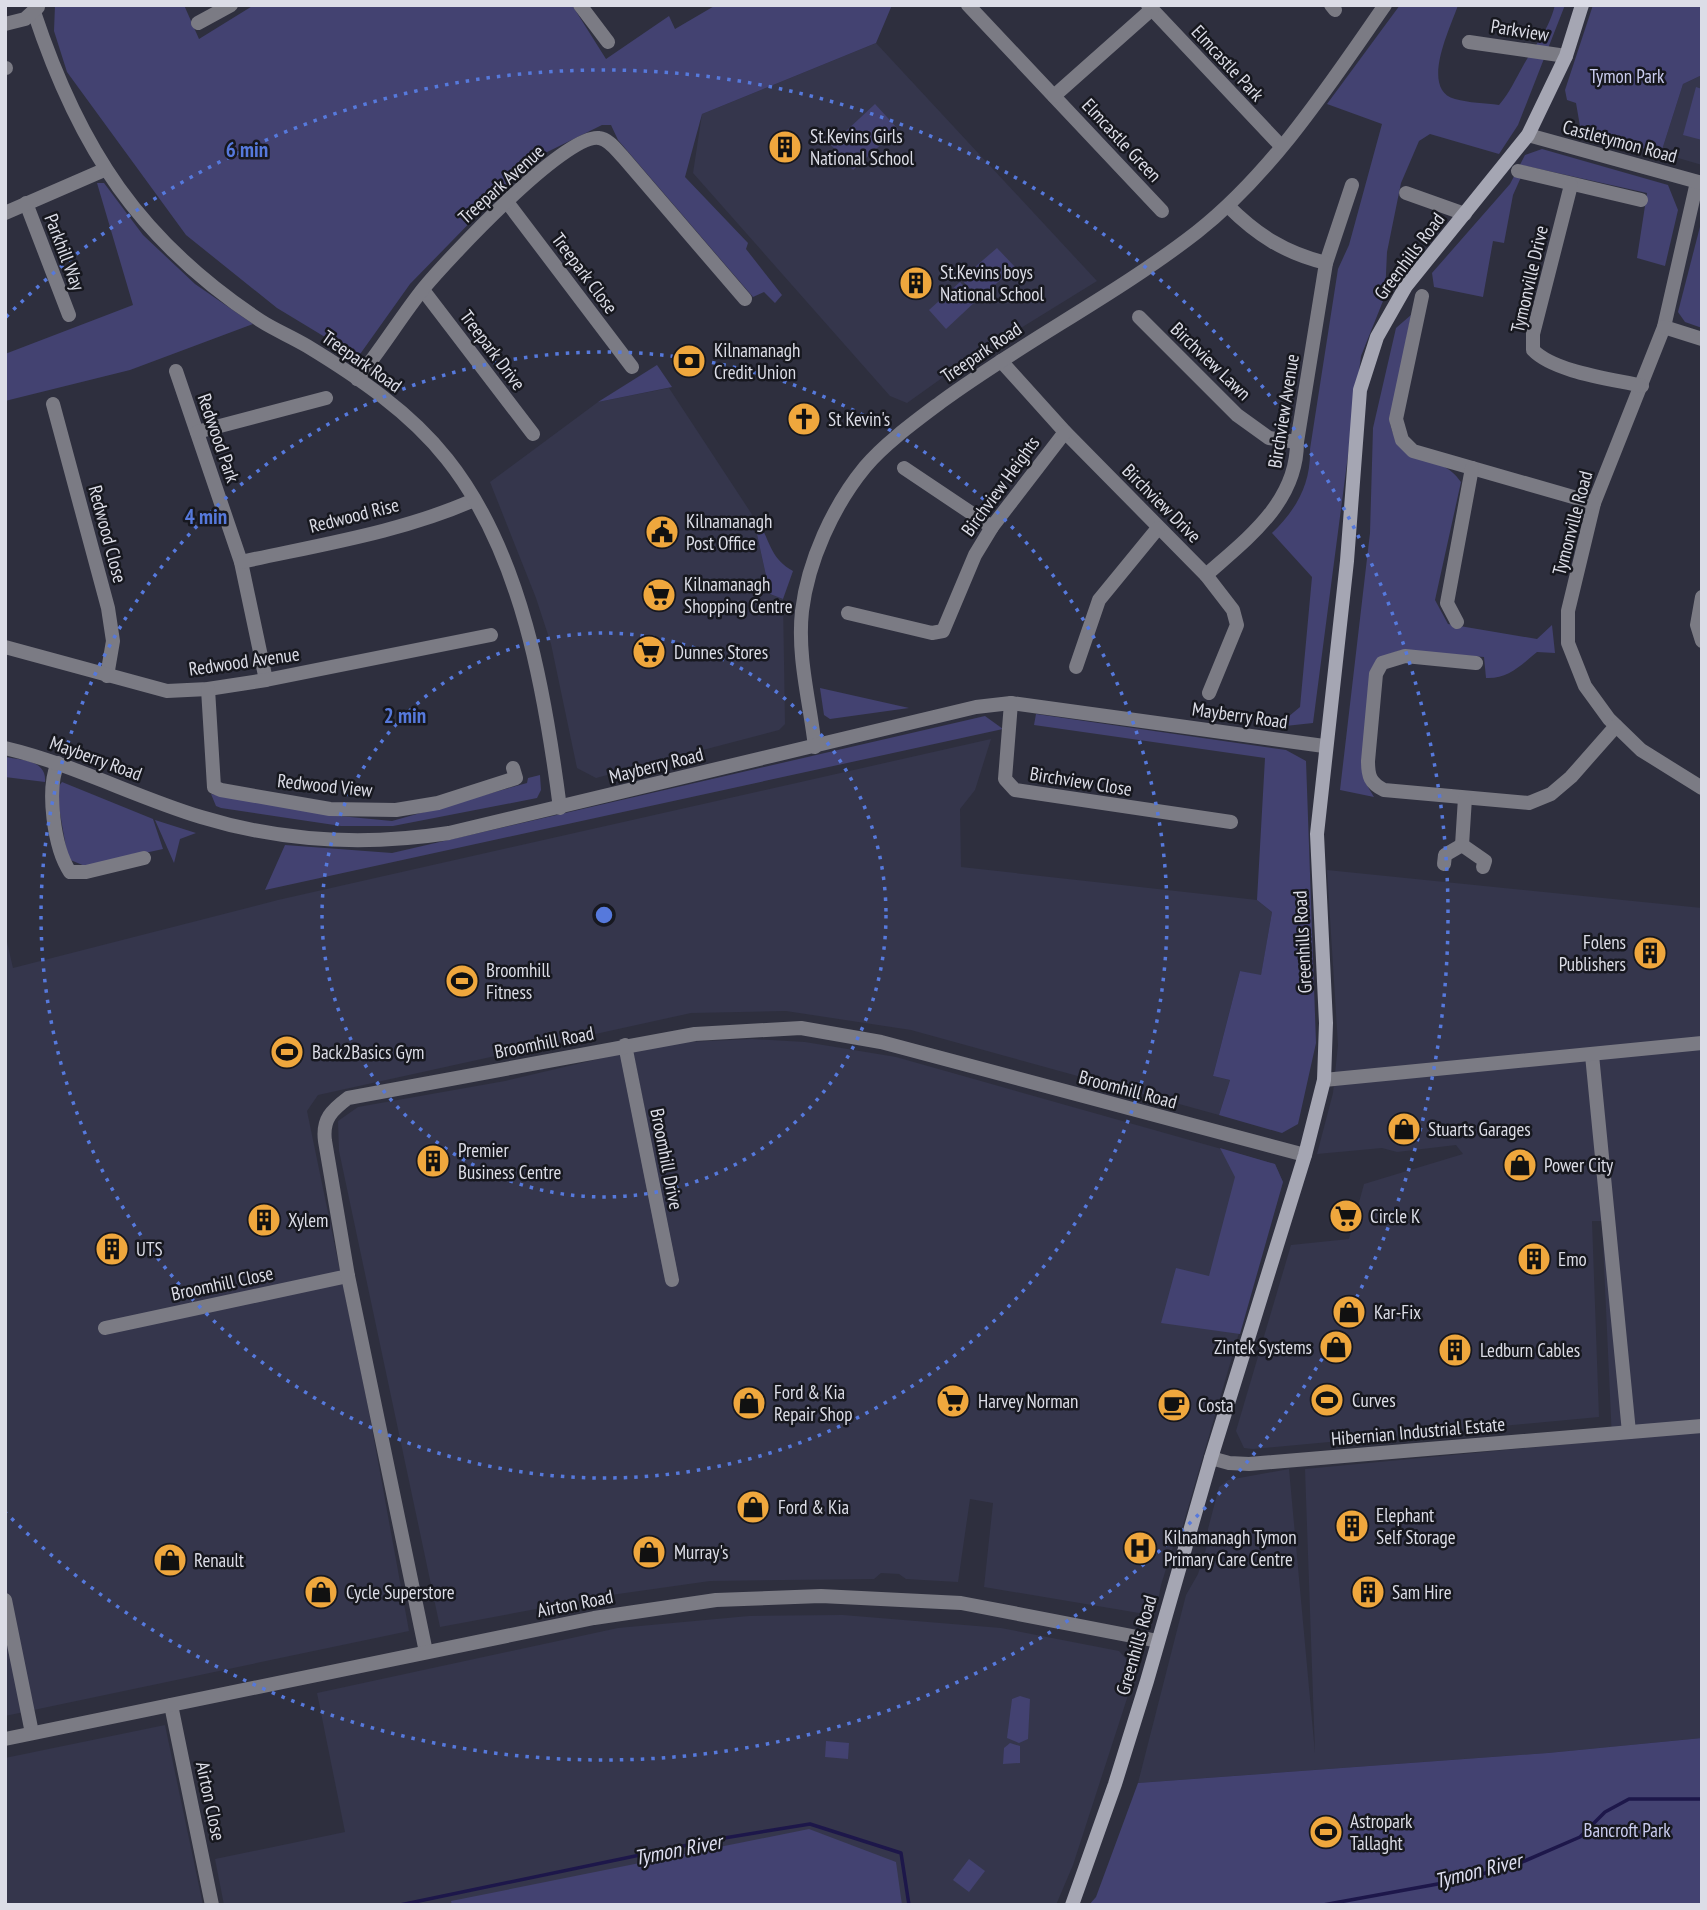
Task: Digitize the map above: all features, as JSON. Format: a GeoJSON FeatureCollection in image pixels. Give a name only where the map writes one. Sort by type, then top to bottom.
{"type":"FeatureCollection","features":[{"type":"Feature","properties":{"kind":"main road","name":"Greenhills Road"},"geometry":{"type":"LineString","coordinates":[[1072,1905],[1115,1784],[1211,1458],[1305,1155],[1324,1080],[1326,1023],[1317,834],[1324,746],[1346,574],[1360,390],[1377,337],[1391,310],[1528,135],[1566,56],[1582,5]]}},
{"type":"Feature","properties":{"kind":"street"},"geometry":{"type":"LineString","coordinates":[[198,23],[231,5]]}},
{"type":"Feature","properties":{"kind":"street"},"geometry":{"type":"LineString","coordinates":[[580,5],[608,42]]}},
{"type":"Feature","properties":{"kind":"street","name":"Elmcastle Green"},"geometry":{"type":"LineString","coordinates":[[968,5],[1162,211]]}},
{"type":"Feature","properties":{"kind":"street","name":"Treepark Road"},"geometry":{"type":"LineString","coordinates":[[815,747],[801,658],[803,611],[811,571],[843,497],[867,465],[913,423],[1001,361],[1125,283],[1196,233],[1228,206],[1281,146],[1385,5]]}},
{"type":"Feature","properties":{"kind":"street","name":"Elmcastle Green"},"geometry":{"type":"LineString","coordinates":[[1054,96],[1150,7]]}},
{"type":"Feature","properties":{"kind":"street","name":"Elmcastle Park"},"geometry":{"type":"LineString","coordinates":[[1150,7],[1281,146]]}},
{"type":"Feature","properties":{"kind":"street"},"geometry":{"type":"LineString","coordinates":[[5,24],[25,19],[36,9]]}},
{"type":"Feature","properties":{"kind":"street","name":"Treepark Road"},"geometry":{"type":"LineString","coordinates":[[36,9],[63,93],[104,170],[136,214],[178,257],[262,322],[305,344],[357,379],[414,423],[447,459],[474,500],[503,561],[528,627],[560,808]]}},
{"type":"Feature","properties":{"kind":"street","name":"Parkview"},"geometry":{"type":"LineString","coordinates":[[1468,41],[1566,56]]}},
{"type":"Feature","properties":{"kind":"street","name":"Castletymon Road"},"geometry":{"type":"LineString","coordinates":[[1528,135],[1699,183]]}},
{"type":"Feature","properties":{"kind":"street","name":"Treepark Avenue"},"geometry":{"type":"LineString","coordinates":[[357,379],[423,290],[507,202],[538,172],[581,142],[596,137],[605,140],[623,157],[745,299]]}},
{"type":"Feature","properties":{"kind":"street","name":"Parkhill Way"},"geometry":{"type":"LineString","coordinates":[[5,213],[104,170]]}},
{"type":"Feature","properties":{"kind":"street"},"geometry":{"type":"LineString","coordinates":[[1518,171],[1641,200]]}},
{"type":"Feature","properties":{"kind":"street","name":"Tymonville Road"},"geometry":{"type":"LineString","coordinates":[[1699,183],[1664,327],[1594,503],[1568,611],[1568,643],[1585,686],[1616,726],[1666,769],[1702,788]]}},
{"type":"Feature","properties":{"kind":"street","name":"Birchview Avenue"},"geometry":{"type":"LineString","coordinates":[[1206,575],[1274,511],[1291,482],[1297,464],[1297,442],[1326,262],[1352,185]]}},
{"type":"Feature","properties":{"kind":"street","name":"Tymonville Drive"},"geometry":{"type":"LineString","coordinates":[[1571,185],[1533,334],[1533,350],[1540,358],[1565,367],[1642,386]]}},
{"type":"Feature","properties":{"kind":"street"},"geometry":{"type":"LineString","coordinates":[[1406,194],[1465,214]]}},
{"type":"Feature","properties":{"kind":"street","name":"Treepark Close"},"geometry":{"type":"LineString","coordinates":[[507,202],[632,367]]}},
{"type":"Feature","properties":{"kind":"street","name":"Parkhill Way"},"geometry":{"type":"LineString","coordinates":[[26,203],[69,315]]}},
{"type":"Feature","properties":{"kind":"street"},"geometry":{"type":"LineString","coordinates":[[1228,206],[1252,231],[1276,246],[1300,256],[1326,262]]}},
{"type":"Feature","properties":{"kind":"street","name":"Treepark Drive"},"geometry":{"type":"LineString","coordinates":[[423,290],[533,435]]}},
{"type":"Feature","properties":{"kind":"street"},"geometry":{"type":"LineString","coordinates":[[1422,296],[1396,419],[1402,440],[1413,451],[1594,503]]}},
{"type":"Feature","properties":{"kind":"street","name":"Birchview Lawn"},"geometry":{"type":"LineString","coordinates":[[1139,317],[1237,415],[1269,438],[1297,442]]}},
{"type":"Feature","properties":{"kind":"street"},"geometry":{"type":"LineString","coordinates":[[1664,327],[1702,339]]}},
{"type":"Feature","properties":{"kind":"street","name":"Birchview Drive"},"geometry":{"type":"LineString","coordinates":[[1001,361],[1065,432],[1206,575],[1233,610],[1237,625],[1209,692]]}},
{"type":"Feature","properties":{"kind":"street","name":"Redwood Park"},"geometry":{"type":"LineString","coordinates":[[176,371],[241,562],[266,680]]}},
{"type":"Feature","properties":{"kind":"street"},"geometry":{"type":"LineString","coordinates":[[197,432],[326,398]]}},
{"type":"Feature","properties":{"kind":"street","name":"Redwood Close"},"geometry":{"type":"LineString","coordinates":[[53,404],[108,608],[113,641],[107,676]]}},
{"type":"Feature","properties":{"kind":"street","name":"Birchview Heights"},"geometry":{"type":"LineString","coordinates":[[848,613],[932,633],[943,631],[975,555],[992,527],[1065,432]]}},
{"type":"Feature","properties":{"kind":"street"},"geometry":{"type":"LineString","coordinates":[[904,468],[992,527]]}},
{"type":"Feature","properties":{"kind":"street"},"geometry":{"type":"LineString","coordinates":[[1457,622],[1447,603],[1472,468]]}},
{"type":"Feature","properties":{"kind":"street","name":"Redwood Rise"},"geometry":{"type":"LineString","coordinates":[[241,562],[370,532],[474,500]]}},
{"type":"Feature","properties":{"kind":"street"},"geometry":{"type":"LineString","coordinates":[[1076,667],[1086,629],[1099,600],[1158,528]]}},
{"type":"Feature","properties":{"kind":"street"},"geometry":{"type":"LineString","coordinates":[[1702,597],[1697,625],[1702,641]]}},
{"type":"Feature","properties":{"kind":"street","name":"Redwood Avenue"},"geometry":{"type":"LineString","coordinates":[[5,647],[167,691],[208,689],[266,680],[491,635]]}},
{"type":"Feature","properties":{"kind":"street"},"geometry":{"type":"LineString","coordinates":[[1476,663],[1405,656],[1382,663],[1376,674],[1368,761],[1368,775],[1373,785],[1384,790],[1529,803],[1551,793],[1571,777],[1616,726]]}},
{"type":"Feature","properties":{"kind":"street","name":"Redwood View"},"geometry":{"type":"LineString","coordinates":[[208,689],[214,787],[221,790],[330,809],[415,809],[516,778],[513,768]]}},
{"type":"Feature","properties":{"kind":"street","name":"Mayberry Road"},"geometry":{"type":"LineString","coordinates":[[5,748],[58,763],[202,818],[279,835],[327,841],[407,839],[560,808],[975,707],[1011,703],[1324,746]]}},
{"type":"Feature","properties":{"kind":"street","name":"Birchview Close"},"geometry":{"type":"LineString","coordinates":[[1011,703],[1005,779],[1015,790],[1231,822]]}},
{"type":"Feature","properties":{"kind":"street"},"geometry":{"type":"LineString","coordinates":[[58,763],[51,789],[62,860],[70,872],[86,872],[144,858]]}},
{"type":"Feature","properties":{"kind":"street"},"geometry":{"type":"LineString","coordinates":[[1462,845],[1465,798]]}},
{"type":"Feature","properties":{"kind":"street"},"geometry":{"type":"LineString","coordinates":[[1444,864],[1445,855],[1462,845]]}},
{"type":"Feature","properties":{"kind":"street"},"geometry":{"type":"LineString","coordinates":[[1462,845],[1485,861],[1483,867]]}},
{"type":"Feature","properties":{"kind":"street","name":"Broomhill Road"},"geometry":{"type":"LineString","coordinates":[[426,1652],[348,1276],[324,1137],[330,1111],[348,1098],[625,1045],[736,1030],[801,1028],[881,1042],[1305,1155]]}},
{"type":"Feature","properties":{"kind":"street"},"geometry":{"type":"LineString","coordinates":[[1324,1080],[1702,1044]]}},
{"type":"Feature","properties":{"kind":"street","name":"Broomhill Drive"},"geometry":{"type":"LineString","coordinates":[[625,1045],[672,1280]]}},
{"type":"Feature","properties":{"kind":"street"},"geometry":{"type":"LineString","coordinates":[[1592,1055],[1629,1432]]}},
{"type":"Feature","properties":{"kind":"street","name":"Broomhill Close"},"geometry":{"type":"LineString","coordinates":[[105,1328],[348,1276]]}},
{"type":"Feature","properties":{"kind":"street","name":"Hibernian Industrial Estate"},"geometry":{"type":"LineString","coordinates":[[1211,1458],[1229,1463],[1249,1464],[1702,1426]]}},
{"type":"Feature","properties":{"kind":"street","name":"Airton Road"},"geometry":{"type":"LineString","coordinates":[[5,1739],[660,1606],[716,1600],[821,1596],[961,1603],[1158,1641]]}},
{"type":"Feature","properties":{"kind":"street"},"geometry":{"type":"LineString","coordinates":[[5,1600],[32,1733]]}},
{"type":"Feature","properties":{"kind":"street","name":"Airton Close"},"geometry":{"type":"LineString","coordinates":[[171,1704],[212,1905]]}},
{"type":"Feature","properties":{"kind":"shaded area"},"geometry":{"type":"Polygon","coordinates":[[[876,43],[1097,281],[956,368],[907,403],[890,396],[693,173],[702,114],[876,43]]]}},
{"type":"Feature","properties":{"kind":"shaded area"},"geometry":{"type":"Polygon","coordinates":[[[1702,75],[1702,165],[1661,153],[1683,84],[1702,75]]]}},
{"type":"Feature","properties":{"kind":"shaded area"},"geometry":{"type":"Polygon","coordinates":[[[669,388],[753,516],[770,594],[783,599],[785,724],[779,730],[596,778],[577,768],[551,644],[536,598],[490,482],[598,402],[669,388]]]}},
{"type":"Feature","properties":{"kind":"shaded area"},"geometry":{"type":"Polygon","coordinates":[[[991,739],[975,790],[960,809],[961,867],[1257,900],[1272,912],[1261,976],[1240,971],[1213,1076],[1230,1080],[1219,1115],[911,1030],[786,1011],[691,1013],[318,1095],[307,1111],[367,1401],[409,1631],[5,1716],[5,933],[13,968],[278,900],[991,739]]]}},
{"type":"Feature","properties":{"kind":"shaded area"},"geometry":{"type":"Polygon","coordinates":[[[1327,870],[1702,908],[1702,1738],[1548,1753],[1138,1783],[1186,1595],[1198,1574],[1208,1543],[1208,1529],[1219,1487],[1228,1480],[1289,1469],[1315,1753],[1305,1469],[1612,1440],[1602,1221],[1592,1221],[1599,1417],[1244,1448],[1236,1431],[1291,1245],[1349,1239],[1364,1184],[1463,1154],[1456,1145],[1397,1152],[1382,1148],[1317,1154],[1333,1093],[1338,1045],[1327,870]]]}},
{"type":"Feature","properties":{"kind":"shaded area"},"geometry":{"type":"Polygon","coordinates":[[[752,1039],[805,1042],[896,1057],[1275,1164],[1283,1182],[1183,1525],[1175,1540],[1161,1585],[1157,1607],[1139,1613],[984,1587],[993,1503],[970,1499],[958,1582],[906,1579],[899,1574],[881,1573],[874,1579],[710,1581],[611,1595],[440,1627],[339,1151],[338,1121],[358,1107],[505,1081],[666,1043],[752,1039]]]}},
{"type":"Feature","properties":{"kind":"shaded area"},"geometry":{"type":"Polygon","coordinates":[[[843,1615],[1001,1628],[1119,1651],[1129,1662],[1133,1680],[1073,1865],[1056,1905],[224,1905],[215,1859],[345,1832],[317,1693],[618,1628],[749,1616],[843,1615]]]}},
{"type":"Feature","properties":{"kind":"shaded area"},"geometry":{"type":"Polygon","coordinates":[[[165,1725],[203,1905],[5,1905],[5,1758],[165,1725]]]}},
{"type":"Feature","properties":{"kind":"green space"},"geometry":{"type":"Polygon","coordinates":[[[55,5],[184,5],[199,39],[254,5],[572,5],[606,59],[669,16],[675,29],[716,5],[892,5],[876,43],[702,114],[685,177],[748,243],[746,249],[782,295],[775,303],[764,292],[753,297],[618,140],[611,125],[602,125],[531,160],[410,284],[358,357],[277,308],[186,235],[67,72],[54,31],[55,5]]]}},
{"type":"Feature","properties":{"kind":"green space"},"geometry":{"type":"Polygon","coordinates":[[[1400,5],[1458,5],[1440,56],[1439,83],[1445,93],[1455,99],[1499,105],[1545,30],[1555,5],[1565,5],[1518,125],[1499,154],[1430,134],[1419,141],[1401,183],[1387,252],[1385,296],[1361,356],[1313,723],[1276,727],[1300,707],[1312,577],[1272,533],[1289,515],[1301,495],[1308,473],[1338,269],[1349,245],[1382,124],[1327,104],[1400,5]]]}},
{"type":"Feature","properties":{"kind":"green space","name":"Tymon Park"},"geometry":{"type":"Polygon","coordinates":[[[1593,5],[1702,5],[1702,75],[1683,84],[1661,153],[1581,132],[1576,103],[1567,100],[1565,90],[1593,5]]]}},
{"type":"Feature","properties":{"kind":"green space"},"geometry":{"type":"Polygon","coordinates":[[[1696,87],[1702,89],[1702,140],[1683,135],[1696,87]]]}},
{"type":"Feature","properties":{"kind":"green space"},"geometry":{"type":"Polygon","coordinates":[[[875,104],[898,129],[853,170],[831,145],[875,104]]]}},
{"type":"Feature","properties":{"kind":"green space"},"geometry":{"type":"Polygon","coordinates":[[[1542,149],[1668,185],[1678,210],[1665,266],[1637,258],[1647,193],[1526,166],[1513,195],[1504,243],[1493,241],[1483,297],[1434,287],[1432,273],[1510,184],[1525,155],[1542,149]]]}},
{"type":"Feature","properties":{"kind":"green space"},"geometry":{"type":"Polygon","coordinates":[[[97,183],[104,183],[143,235],[195,284],[253,324],[130,370],[5,401],[5,354],[133,305],[97,183]]]}},
{"type":"Feature","properties":{"kind":"green space"},"geometry":{"type":"Polygon","coordinates":[[[1702,219],[1702,328],[1685,322],[1678,312],[1702,219]]]}},
{"type":"Feature","properties":{"kind":"green space"},"geometry":{"type":"Polygon","coordinates":[[[997,248],[1015,267],[979,299],[961,279],[997,248]]]}},
{"type":"Feature","properties":{"kind":"green space"},"geometry":{"type":"Polygon","coordinates":[[[960,282],[977,300],[946,329],[929,310],[960,282]]]}},
{"type":"Feature","properties":{"kind":"green space"},"geometry":{"type":"Polygon","coordinates":[[[1411,315],[1390,424],[1403,448],[1443,466],[1461,482],[1435,600],[1448,624],[1537,639],[1552,625],[1555,653],[1537,652],[1519,667],[1494,678],[1486,678],[1484,657],[1401,650],[1379,658],[1365,782],[1374,797],[1340,790],[1370,533],[1373,428],[1396,328],[1411,315]]]}},
{"type":"Feature","properties":{"kind":"green space"},"geometry":{"type":"Polygon","coordinates":[[[657,365],[672,387],[598,402],[657,365]]]}},
{"type":"Feature","properties":{"kind":"green space"},"geometry":{"type":"Polygon","coordinates":[[[753,516],[778,559],[793,571],[783,599],[770,594],[753,516]]]}},
{"type":"Feature","properties":{"kind":"green space"},"geometry":{"type":"Polygon","coordinates":[[[820,688],[909,708],[830,719],[824,715],[820,688]]]}},
{"type":"Feature","properties":{"kind":"green space"},"geometry":{"type":"Polygon","coordinates":[[[1036,714],[1286,750],[1306,761],[1316,1043],[1298,1124],[1282,1133],[1219,1115],[1230,1080],[1213,1076],[1240,971],[1261,975],[1272,912],[1257,900],[1265,758],[1034,725],[1036,714]]]}},
{"type":"Feature","properties":{"kind":"green space"},"geometry":{"type":"Polygon","coordinates":[[[985,716],[1003,729],[265,890],[285,845],[392,853],[985,716]]]}},
{"type":"Feature","properties":{"kind":"green space"},"geometry":{"type":"Polygon","coordinates":[[[5,757],[38,765],[45,775],[45,782],[5,777],[5,757]]]}},
{"type":"Feature","properties":{"kind":"green space"},"geometry":{"type":"Polygon","coordinates":[[[540,775],[541,790],[537,798],[393,826],[341,826],[221,808],[216,806],[211,794],[329,815],[392,821],[527,783],[528,778],[540,775]]]}},
{"type":"Feature","properties":{"kind":"green space"},"geometry":{"type":"Polygon","coordinates":[[[62,782],[153,819],[163,849],[85,866],[68,859],[56,790],[62,782]]]}},
{"type":"Feature","properties":{"kind":"green space"},"geometry":{"type":"Polygon","coordinates":[[[155,820],[196,833],[180,839],[174,863],[155,820]]]}},
{"type":"Feature","properties":{"kind":"green space"},"geometry":{"type":"Polygon","coordinates":[[[1220,1148],[1275,1164],[1283,1182],[1240,1334],[1161,1323],[1176,1268],[1209,1276],[1235,1177],[1220,1148]]]}},
{"type":"Feature","properties":{"kind":"green space"},"geometry":{"type":"Polygon","coordinates":[[[1020,1696],[1030,1699],[1028,1739],[1019,1743],[1007,1738],[1012,1699],[1020,1696]]]}},
{"type":"Feature","properties":{"kind":"green space","name":"Bancroft Park"},"geometry":{"type":"Polygon","coordinates":[[[1702,1738],[1702,1905],[1089,1905],[1096,1897],[1138,1783],[1548,1753],[1702,1738]]]}},
{"type":"Feature","properties":{"kind":"green space"},"geometry":{"type":"Polygon","coordinates":[[[826,1741],[849,1743],[848,1759],[825,1757],[826,1741]]]}},
{"type":"Feature","properties":{"kind":"green space"},"geometry":{"type":"Polygon","coordinates":[[[1010,1743],[1020,1746],[1020,1763],[1003,1764],[1004,1748],[1010,1743]]]}},
{"type":"Feature","properties":{"kind":"green space"},"geometry":{"type":"Polygon","coordinates":[[[809,1829],[896,1862],[902,1905],[452,1905],[451,1901],[809,1829]]]}},
{"type":"Feature","properties":{"kind":"green space"},"geometry":{"type":"Polygon","coordinates":[[[969,1859],[985,1871],[969,1892],[953,1880],[969,1859]]]}},
{"type":"Feature","properties":{"kind":"waterway","name":"Tymon River"},"geometry":{"type":"LineString","coordinates":[[1323,1905],[1454,1881],[1513,1866],[1580,1837],[1605,1812],[1629,1799],[1702,1799]]}},
{"type":"Feature","properties":{"kind":"waterway","name":"Tymon River"},"geometry":{"type":"LineString","coordinates":[[400,1905],[712,1840],[810,1824],[901,1853],[909,1905]]}},
{"type":"Feature","properties":{"kind":"place","name":"St.Kevins Girls National School"},"geometry":{"type":"Point","coordinates":[785,147]}},
{"type":"Feature","properties":{"kind":"place","name":"St.Kevins boys National School"},"geometry":{"type":"Point","coordinates":[916,283]}},
{"type":"Feature","properties":{"kind":"place","name":"Kilnamanagh Credit Union"},"geometry":{"type":"Point","coordinates":[689,361]}},
{"type":"Feature","properties":{"kind":"place","name":"St Kevin's"},"geometry":{"type":"Point","coordinates":[804,419]}},
{"type":"Feature","properties":{"kind":"place","name":"Kilnamanagh Post Office"},"geometry":{"type":"Point","coordinates":[662,532]}},
{"type":"Feature","properties":{"kind":"place","name":"Kilnamanagh Shopping Centre"},"geometry":{"type":"Point","coordinates":[659,595]}},
{"type":"Feature","properties":{"kind":"place","name":"Dunnes Stores"},"geometry":{"type":"Point","coordinates":[649,652]}},
{"type":"Feature","properties":{"kind":"place","name":"Folens Publishers"},"geometry":{"type":"Point","coordinates":[1650,953]}},
{"type":"Feature","properties":{"kind":"place","name":"Broomhill Fitness"},"geometry":{"type":"Point","coordinates":[462,981]}},
{"type":"Feature","properties":{"kind":"place","name":"Back2Basics Gym"},"geometry":{"type":"Point","coordinates":[287,1052]}},
{"type":"Feature","properties":{"kind":"place","name":"Stuarts Garages"},"geometry":{"type":"Point","coordinates":[1404,1129]}},
{"type":"Feature","properties":{"kind":"place","name":"Premier Business Centre"},"geometry":{"type":"Point","coordinates":[433,1161]}},
{"type":"Feature","properties":{"kind":"place","name":"Power City"},"geometry":{"type":"Point","coordinates":[1520,1165]}},
{"type":"Feature","properties":{"kind":"place","name":"Circle K"},"geometry":{"type":"Point","coordinates":[1346,1216]}},
{"type":"Feature","properties":{"kind":"place","name":"Xylem"},"geometry":{"type":"Point","coordinates":[264,1220]}},
{"type":"Feature","properties":{"kind":"place","name":"UTS"},"geometry":{"type":"Point","coordinates":[112,1249]}},
{"type":"Feature","properties":{"kind":"place","name":"Emo"},"geometry":{"type":"Point","coordinates":[1534,1259]}},
{"type":"Feature","properties":{"kind":"place","name":"Kar-Fix"},"geometry":{"type":"Point","coordinates":[1349,1312]}},
{"type":"Feature","properties":{"kind":"place","name":"Zintek Systems"},"geometry":{"type":"Point","coordinates":[1336,1347]}},
{"type":"Feature","properties":{"kind":"place","name":"Ledburn Cables"},"geometry":{"type":"Point","coordinates":[1455,1350]}},
{"type":"Feature","properties":{"kind":"place","name":"Curves"},"geometry":{"type":"Point","coordinates":[1327,1400]}},
{"type":"Feature","properties":{"kind":"place","name":"Harvey Norman"},"geometry":{"type":"Point","coordinates":[953,1401]}},
{"type":"Feature","properties":{"kind":"place","name":"Ford & Kia Repair Shop"},"geometry":{"type":"Point","coordinates":[749,1403]}},
{"type":"Feature","properties":{"kind":"place","name":"Costa"},"geometry":{"type":"Point","coordinates":[1174,1405]}},
{"type":"Feature","properties":{"kind":"place","name":"Ford & Kia"},"geometry":{"type":"Point","coordinates":[753,1507]}},
{"type":"Feature","properties":{"kind":"place","name":"Elephant Self Storage"},"geometry":{"type":"Point","coordinates":[1352,1526]}},
{"type":"Feature","properties":{"kind":"place","name":"Kilnamanagh Tymon Primary Care Centre"},"geometry":{"type":"Point","coordinates":[1140,1548]}},
{"type":"Feature","properties":{"kind":"place","name":"Murray's"},"geometry":{"type":"Point","coordinates":[649,1552]}},
{"type":"Feature","properties":{"kind":"place","name":"Renault"},"geometry":{"type":"Point","coordinates":[170,1560]}},
{"type":"Feature","properties":{"kind":"place","name":"Cycle Superstore"},"geometry":{"type":"Point","coordinates":[321,1592]}},
{"type":"Feature","properties":{"kind":"place","name":"Sam Hire"},"geometry":{"type":"Point","coordinates":[1368,1592]}},
{"type":"Feature","properties":{"kind":"place","name":"Astropark Tallaght"},"geometry":{"type":"Point","coordinates":[1326,1832]}}]}
